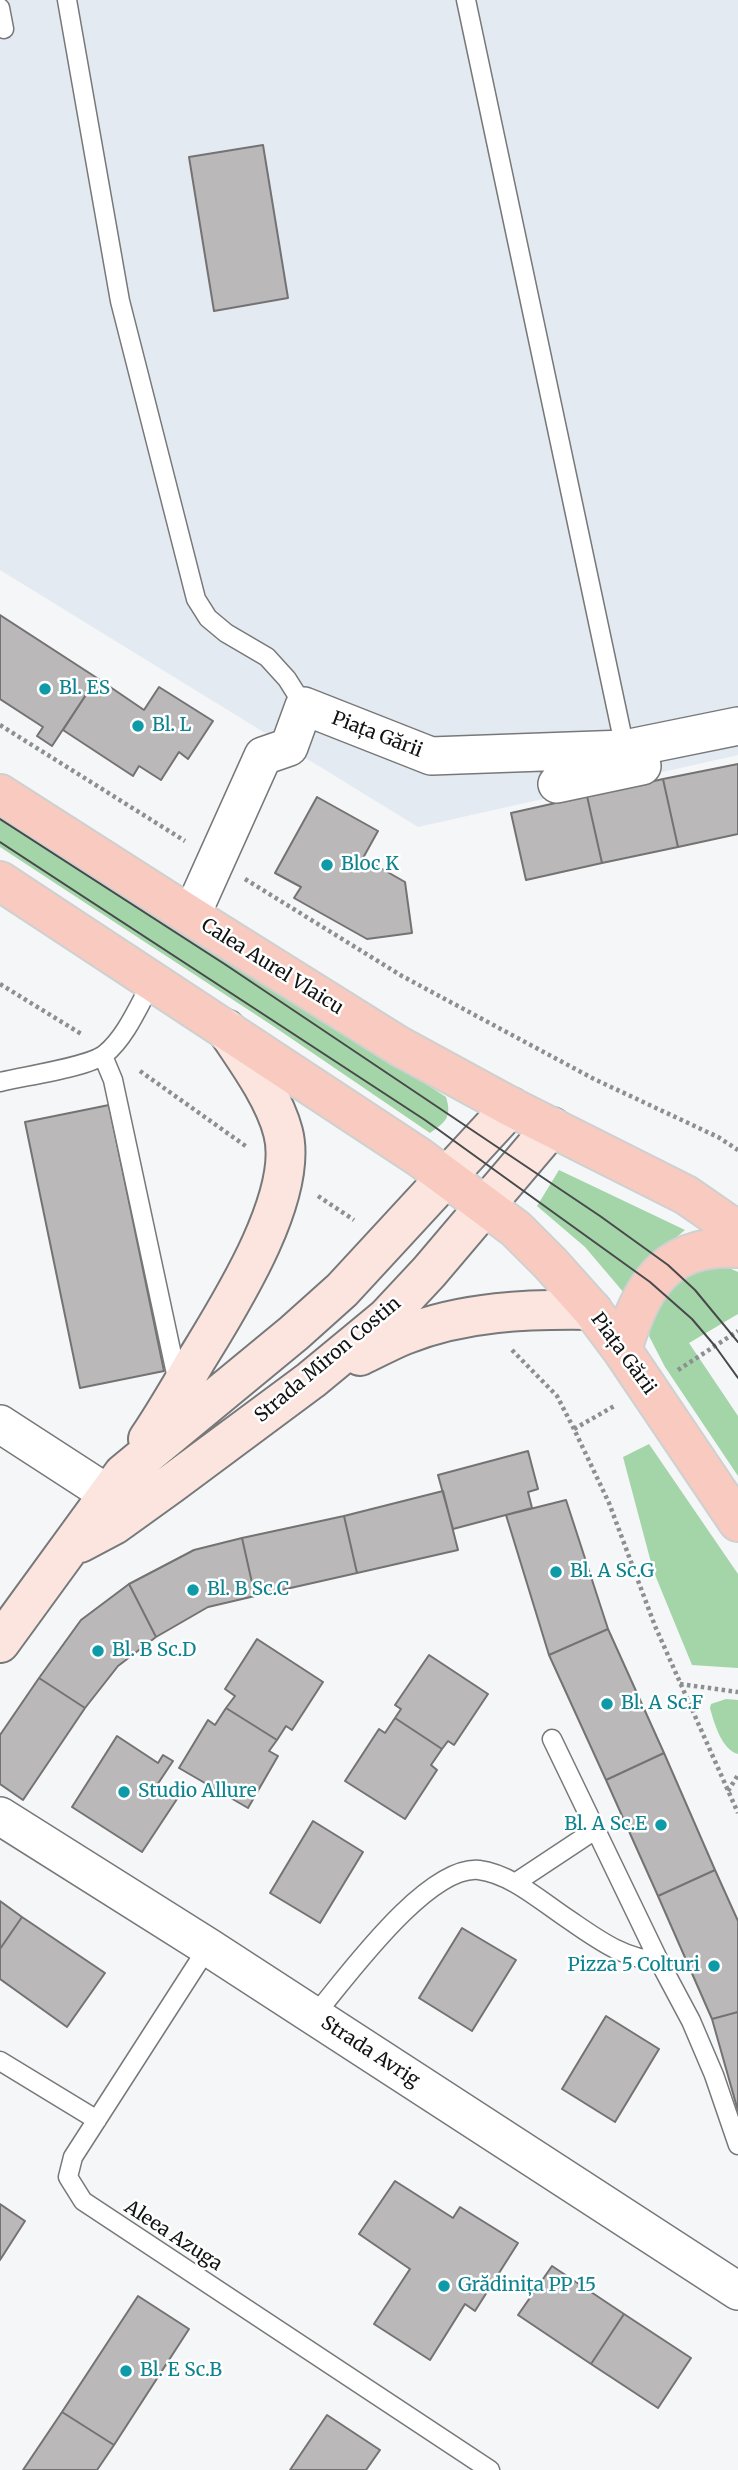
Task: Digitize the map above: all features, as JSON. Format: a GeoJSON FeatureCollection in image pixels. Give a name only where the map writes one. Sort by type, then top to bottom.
{"type":"FeatureCollection","features":[{"type":"Feature","properties":{"kind":"main road","name":"Calea Aurel Vlaicu"},"geometry":{"type":"LineString","coordinates":[[0,794],[399,1046],[552,1127]]}},
{"type":"Feature","properties":{"kind":"main road"},"geometry":{"type":"LineString","coordinates":[[0,881],[448,1177],[486,1206]]}},
{"type":"Feature","properties":{"kind":"main road"},"geometry":{"type":"LineString","coordinates":[[116,1484],[162,1419],[241,1287],[274,1209],[284,1164],[284,1133],[251,1066],[226,1029]]}},
{"type":"Feature","properties":{"kind":"main road","name":"Strada Miron Costin"},"geometry":{"type":"LineString","coordinates":[[0,1643],[116,1484],[294,1334],[342,1290],[511,1107]]}},
{"type":"Feature","properties":{"kind":"main road"},"geometry":{"type":"LineString","coordinates":[[552,1127],[686,1195],[738,1231]]}},
{"type":"Feature","properties":{"kind":"main road","name":"Strada Miron Costin"},"geometry":{"type":"LineString","coordinates":[[66,1551],[114,1525],[311,1380],[386,1318],[552,1127]]}},
{"type":"Feature","properties":{"kind":"main road","name":"Piața Gării"},"geometry":{"type":"LineString","coordinates":[[486,1206],[516,1229],[592,1310],[738,1522]]}},
{"type":"Feature","properties":{"kind":"main road"},"geometry":{"type":"LineString","coordinates":[[622,1350],[641,1298],[650,1282],[668,1265],[697,1250],[718,1246],[738,1248]]}},
{"type":"Feature","properties":{"kind":"main road"},"geometry":{"type":"LineString","coordinates":[[311,1380],[405,1334],[464,1318],[534,1309],[592,1310]]}},
{"type":"Feature","properties":{"kind":"street","name":"Piața Gării"},"geometry":{"type":"LineString","coordinates":[[304,706],[431,756],[625,749],[738,726]]}},
{"type":"Feature","properties":{"kind":"street"},"geometry":{"type":"LineString","coordinates":[[191,916],[263,756],[289,747],[304,706]]}},
{"type":"Feature","properties":{"kind":"street"},"geometry":{"type":"LineString","coordinates":[[557,784],[738,746]]}},
{"type":"Feature","properties":{"kind":"street"},"geometry":{"type":"LineString","coordinates":[[0,1424],[116,1484]]}},
{"type":"Feature","properties":{"kind":"street","name":"Strada Avrig"},"geometry":{"type":"LineString","coordinates":[[0,1816],[208,1947],[738,2291]]}},
{"type":"Feature","properties":{"kind":"lane"},"geometry":{"type":"LineString","coordinates":[[66,0],[120,301],[196,599],[208,618],[226,633],[267,657],[287,679],[304,706]]}},
{"type":"Feature","properties":{"kind":"lane"},"geometry":{"type":"LineString","coordinates":[[466,0],[625,749]]}},
{"type":"Feature","properties":{"kind":"lane"},"geometry":{"type":"LineString","coordinates":[[0,8],[4,29]]}},
{"type":"Feature","properties":{"kind":"lane"},"geometry":{"type":"LineString","coordinates":[[0,1082],[86,1063],[103,1056],[118,1040],[152,982]]}},
{"type":"Feature","properties":{"kind":"lane"},"geometry":{"type":"LineString","coordinates":[[103,1056],[113,1080],[179,1389]]}},
{"type":"Feature","properties":{"kind":"lane"},"geometry":{"type":"LineString","coordinates":[[552,1740],[691,2021],[714,2075],[738,2145]]}},
{"type":"Feature","properties":{"kind":"lane"},"geometry":{"type":"LineString","coordinates":[[515,1884],[595,1830]]}},
{"type":"Feature","properties":{"kind":"lane"},"geometry":{"type":"LineString","coordinates":[[314,2016],[411,1903],[439,1882],[459,1873],[477,1870],[492,1873],[515,1884],[602,1942],[643,1960],[659,1961]]}},
{"type":"Feature","properties":{"kind":"lane","name":"Aleea Azuga"},"geometry":{"type":"LineString","coordinates":[[208,1947],[73,2157],[68,2177],[83,2201],[489,2470]]}},
{"type":"Feature","properties":{"kind":"lane"},"geometry":{"type":"LineString","coordinates":[[0,2061],[97,2120]]}},
{"type":"Feature","properties":{"kind":"path"},"geometry":{"type":"LineString","coordinates":[[0,725],[402,976],[584,1074],[718,1137],[738,1150]]}},
{"type":"Feature","properties":{"kind":"path"},"geometry":{"type":"LineString","coordinates":[[574,1429],[609,1503],[655,1626],[738,1813]]}},
{"type":"Feature","properties":{"kind":"path"},"geometry":{"type":"LineString","coordinates":[[680,1684],[738,1692]]}},
{"type":"Feature","properties":{"kind":"path"},"geometry":{"type":"LineString","coordinates":[[728,1791],[738,1775]]}},
{"type":"Feature","properties":{"kind":"shaded area"},"geometry":{"type":"Polygon","coordinates":[[[0,0],[738,0],[738,755],[418,827],[0,570],[0,0]]]}},
{"type":"Feature","properties":{"kind":"green space"},"geometry":{"type":"Polygon","coordinates":[[[0,806],[446,1097],[448,1114],[444,1122],[430,1133],[273,1026],[0,847],[0,806]]]}},
{"type":"Feature","properties":{"kind":"green space"},"geometry":{"type":"Polygon","coordinates":[[[559,1170],[685,1230],[660,1251],[630,1300],[585,1247],[537,1206],[559,1170]]]}},
{"type":"Feature","properties":{"kind":"green space"},"geometry":{"type":"Polygon","coordinates":[[[706,1265],[727,1267],[738,1272],[738,1314],[689,1343],[738,1416],[738,1476],[665,1367],[649,1336],[655,1306],[670,1284],[706,1265]]]}},
{"type":"Feature","properties":{"kind":"green space"},"geometry":{"type":"Polygon","coordinates":[[[649,1444],[738,1574],[738,1668],[692,1665],[653,1570],[623,1457],[649,1444]]]}},
{"type":"Feature","properties":{"kind":"green space"},"geometry":{"type":"Polygon","coordinates":[[[726,1699],[738,1700],[738,1754],[723,1742],[710,1708],[711,1704],[726,1699]]]}},
{"type":"Feature","properties":{"kind":"building"},"geometry":{"type":"Polygon","coordinates":[[[263,145],[288,298],[214,311],[189,157],[263,145]]]}},
{"type":"Feature","properties":{"kind":"building","name":"Bl. ES"},"geometry":{"type":"Polygon","coordinates":[[[0,615],[97,678],[52,746],[37,736],[43,727],[0,699],[0,615]]]}},
{"type":"Feature","properties":{"kind":"building","name":"Bl. L"},"geometry":{"type":"Polygon","coordinates":[[[97,678],[144,710],[159,687],[213,721],[188,759],[179,752],[161,780],[139,766],[133,776],[63,730],[97,678]]]}},
{"type":"Feature","properties":{"kind":"building"},"geometry":{"type":"Polygon","coordinates":[[[738,764],[738,834],[678,847],[663,779],[738,764]]]}},
{"type":"Feature","properties":{"kind":"building"},"geometry":{"type":"Polygon","coordinates":[[[663,779],[678,847],[602,863],[587,796],[663,779]]]}},
{"type":"Feature","properties":{"kind":"building"},"geometry":{"type":"Polygon","coordinates":[[[587,796],[602,863],[526,880],[511,813],[587,796]]]}},
{"type":"Feature","properties":{"kind":"building","name":"Bloc K"},"geometry":{"type":"Polygon","coordinates":[[[317,797],[378,831],[363,858],[405,882],[412,933],[367,939],[294,898],[301,887],[275,873],[317,797]]]}},
{"type":"Feature","properties":{"kind":"building"},"geometry":{"type":"Polygon","coordinates":[[[109,1105],[164,1371],[80,1388],[25,1122],[109,1105]]]}},
{"type":"Feature","properties":{"kind":"building"},"geometry":{"type":"Polygon","coordinates":[[[528,1451],[538,1489],[528,1492],[532,1508],[453,1529],[438,1475],[528,1451]]]}},
{"type":"Feature","properties":{"kind":"building"},"geometry":{"type":"Polygon","coordinates":[[[443,1491],[458,1550],[357,1573],[344,1516],[443,1491]]]}},
{"type":"Feature","properties":{"kind":"building","name":"Bl. A Sc.G"},"geometry":{"type":"Polygon","coordinates":[[[566,1500],[608,1629],[549,1655],[506,1515],[566,1500]]]}},
{"type":"Feature","properties":{"kind":"building"},"geometry":{"type":"Polygon","coordinates":[[[344,1516],[357,1573],[255,1596],[242,1538],[344,1516]]]}},
{"type":"Feature","properties":{"kind":"building","name":"Bl. B Sc.C"},"geometry":{"type":"Polygon","coordinates":[[[242,1538],[255,1596],[208,1607],[156,1637],[129,1584],[194,1550],[242,1538]]]}},
{"type":"Feature","properties":{"kind":"building","name":"Bl. B Sc.D"},"geometry":{"type":"Polygon","coordinates":[[[129,1584],[156,1637],[118,1666],[85,1708],[39,1678],[81,1620],[129,1584]]]}},
{"type":"Feature","properties":{"kind":"building","name":"Bl. A Sc.F"},"geometry":{"type":"Polygon","coordinates":[[[608,1629],[664,1753],[606,1780],[549,1655],[608,1629]]]}},
{"type":"Feature","properties":{"kind":"building"},"geometry":{"type":"Polygon","coordinates":[[[257,1639],[323,1682],[292,1730],[286,1726],[277,1740],[226,1708],[235,1696],[225,1689],[257,1639]]]}},
{"type":"Feature","properties":{"kind":"building"},"geometry":{"type":"Polygon","coordinates":[[[429,1655],[488,1694],[454,1745],[448,1741],[442,1749],[395,1718],[401,1709],[395,1705],[429,1655]]]}},
{"type":"Feature","properties":{"kind":"building"},"geometry":{"type":"Polygon","coordinates":[[[39,1678],[85,1708],[23,1800],[0,1784],[0,1735],[39,1678]]]}},
{"type":"Feature","properties":{"kind":"building"},"geometry":{"type":"Polygon","coordinates":[[[226,1708],[277,1740],[269,1751],[278,1756],[248,1808],[179,1768],[208,1720],[215,1725],[226,1708]]]}},
{"type":"Feature","properties":{"kind":"building"},"geometry":{"type":"Polygon","coordinates":[[[395,1718],[442,1749],[431,1765],[437,1770],[405,1819],[345,1781],[379,1729],[385,1733],[395,1718]]]}},
{"type":"Feature","properties":{"kind":"building","name":"Studio Allure"},"geometry":{"type":"Polygon","coordinates":[[[117,1736],[158,1763],[163,1755],[173,1761],[157,1785],[177,1799],[142,1852],[72,1807],[117,1736]]]}},
{"type":"Feature","properties":{"kind":"building","name":"Bl. A Sc.E"},"geometry":{"type":"Polygon","coordinates":[[[664,1753],[715,1870],[658,1896],[606,1780],[664,1753]]]}},
{"type":"Feature","properties":{"kind":"building"},"geometry":{"type":"Polygon","coordinates":[[[313,1821],[363,1852],[320,1923],[270,1893],[313,1821]]]}},
{"type":"Feature","properties":{"kind":"building","name":"Pizza 5 Colturi"},"geometry":{"type":"Polygon","coordinates":[[[715,1870],[738,1921],[738,2012],[712,2019],[658,1896],[715,1870]]]}},
{"type":"Feature","properties":{"kind":"building"},"geometry":{"type":"Polygon","coordinates":[[[0,1901],[22,1917],[0,1949],[0,1901]]]}},
{"type":"Feature","properties":{"kind":"building"},"geometry":{"type":"Polygon","coordinates":[[[22,1917],[105,1973],[67,2027],[0,1979],[0,1949],[22,1917]]]}},
{"type":"Feature","properties":{"kind":"building"},"geometry":{"type":"Polygon","coordinates":[[[462,1928],[516,1960],[472,2031],[419,1998],[462,1928]]]}},
{"type":"Feature","properties":{"kind":"building"},"geometry":{"type":"Polygon","coordinates":[[[738,2012],[738,2111],[712,2019],[738,2012]]]}},
{"type":"Feature","properties":{"kind":"building"},"geometry":{"type":"Polygon","coordinates":[[[606,2016],[659,2049],[615,2122],[562,2089],[606,2016]]]}},
{"type":"Feature","properties":{"kind":"building","name":"Grădinița PP 15"},"geometry":{"type":"Polygon","coordinates":[[[395,2181],[453,2218],[460,2207],[518,2243],[475,2311],[465,2304],[430,2360],[374,2324],[410,2269],[359,2234],[395,2181]]]}},
{"type":"Feature","properties":{"kind":"building"},"geometry":{"type":"Polygon","coordinates":[[[0,2204],[25,2221],[0,2260],[0,2204]]]}},
{"type":"Feature","properties":{"kind":"building"},"geometry":{"type":"Polygon","coordinates":[[[552,2266],[624,2314],[591,2364],[518,2315],[552,2266]]]}},
{"type":"Feature","properties":{"kind":"building","name":"Bl. E Sc.B"},"geometry":{"type":"Polygon","coordinates":[[[138,2296],[189,2329],[114,2445],[62,2412],[138,2296]]]}},
{"type":"Feature","properties":{"kind":"building"},"geometry":{"type":"Polygon","coordinates":[[[624,2314],[691,2358],[658,2408],[591,2364],[624,2314]]]}},
{"type":"Feature","properties":{"kind":"building"},"geometry":{"type":"Polygon","coordinates":[[[62,2412],[114,2445],[97,2470],[23,2470],[62,2412]]]}},
{"type":"Feature","properties":{"kind":"building"},"geometry":{"type":"Polygon","coordinates":[[[327,2415],[380,2450],[366,2470],[290,2470],[327,2415]]]}},
{"type":"Feature","properties":{"kind":"tram line"},"geometry":{"type":"LineString","coordinates":[[0,819],[226,965],[600,1216],[668,1265],[695,1290],[738,1342]]}},
{"type":"Feature","properties":{"kind":"tram line"},"geometry":{"type":"LineString","coordinates":[[0,842],[425,1120],[650,1282],[692,1319],[738,1378]]}},
{"type":"Feature","properties":{"kind":"place","name":"Bl. ES"},"geometry":{"type":"Point","coordinates":[45,689]}},
{"type":"Feature","properties":{"kind":"place","name":"Bl. L"},"geometry":{"type":"Point","coordinates":[138,726]}},
{"type":"Feature","properties":{"kind":"place","name":"Bloc K"},"geometry":{"type":"Point","coordinates":[327,865]}},
{"type":"Feature","properties":{"kind":"place","name":"Bl. A Sc.G"},"geometry":{"type":"Point","coordinates":[556,1572]}},
{"type":"Feature","properties":{"kind":"place","name":"Bl. B Sc.C"},"geometry":{"type":"Point","coordinates":[193,1590]}},
{"type":"Feature","properties":{"kind":"place","name":"Bl. B Sc.D"},"geometry":{"type":"Point","coordinates":[98,1651]}},
{"type":"Feature","properties":{"kind":"place","name":"Bl. A Sc.F"},"geometry":{"type":"Point","coordinates":[607,1704]}},
{"type":"Feature","properties":{"kind":"place","name":"Studio Allure"},"geometry":{"type":"Point","coordinates":[124,1792]}},
{"type":"Feature","properties":{"kind":"place","name":"Bl. A Sc.E"},"geometry":{"type":"Point","coordinates":[661,1825]}},
{"type":"Feature","properties":{"kind":"place","name":"Pizza 5 Colturi"},"geometry":{"type":"Point","coordinates":[714,1966]}},
{"type":"Feature","properties":{"kind":"place","name":"Grădinița PP 15"},"geometry":{"type":"Point","coordinates":[444,2286]}},
{"type":"Feature","properties":{"kind":"place","name":"Bl. E Sc.B"},"geometry":{"type":"Point","coordinates":[126,2371]}}]}
